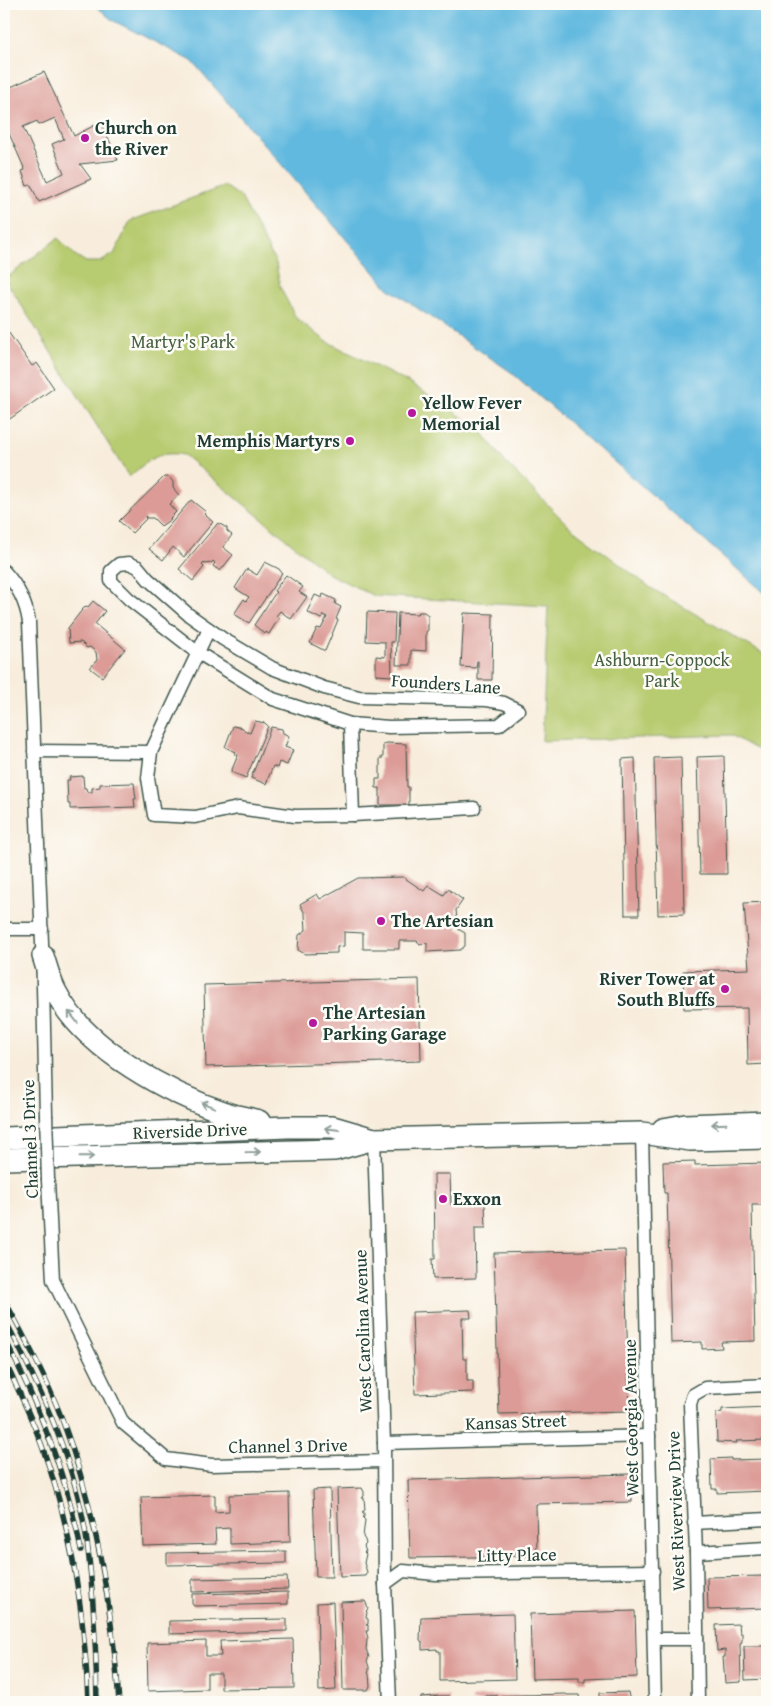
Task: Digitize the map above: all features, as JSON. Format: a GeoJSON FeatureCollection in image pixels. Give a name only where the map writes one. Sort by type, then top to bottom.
{"type":"FeatureCollection","features":[{"type":"Feature","properties":{"kind":"main road"},"geometry":{"type":"LineString","coordinates":[[43,956],[56,992],[81,1026],[108,1051],[133,1068],[177,1093],[229,1114],[288,1127]]}},
{"type":"Feature","properties":{"kind":"main road","name":"Riverside Drive"},"geometry":{"type":"LineString","coordinates":[[4,1159],[335,1150],[374,1139],[642,1133],[685,1125],[767,1122]]}},
{"type":"Feature","properties":{"kind":"main road","name":"Riverside Drive"},"geometry":{"type":"LineString","coordinates":[[4,1138],[332,1127],[374,1139]]}},
{"type":"Feature","properties":{"kind":"main road","name":"Riverside Drive"},"geometry":{"type":"LineString","coordinates":[[642,1133],[690,1140],[767,1138]]}},
{"type":"Feature","properties":{"kind":"street","name":"Founders Lane"},"geometry":{"type":"LineString","coordinates":[[129,562],[138,567],[148,579],[189,615],[223,640],[272,668],[324,688],[359,697],[487,700],[504,703],[518,710],[499,725],[389,727],[350,724],[273,699],[197,652],[129,599],[111,582],[111,571],[119,564],[129,562]]}},
{"type":"Feature","properties":{"kind":"street","name":"Channel 3 Drive"},"geometry":{"type":"LineString","coordinates":[[4,571],[27,607],[29,622],[43,956],[48,1180],[53,1280],[123,1423],[166,1458],[221,1465],[383,1461]]}},
{"type":"Feature","properties":{"kind":"street"},"geometry":{"type":"LineString","coordinates":[[209,629],[151,752],[148,778],[154,815],[195,817],[238,808],[295,816],[353,815],[474,808]]}},
{"type":"Feature","properties":{"kind":"street"},"geometry":{"type":"LineString","coordinates":[[350,724],[353,815]]}},
{"type":"Feature","properties":{"kind":"street"},"geometry":{"type":"LineString","coordinates":[[34,751],[151,752]]}},
{"type":"Feature","properties":{"kind":"street"},"geometry":{"type":"LineString","coordinates":[[4,929],[42,929]]}},
{"type":"Feature","properties":{"kind":"street","name":"West Georgia Avenue"},"geometry":{"type":"LineString","coordinates":[[642,1133],[655,1702]]}},
{"type":"Feature","properties":{"kind":"street","name":"West Carolina Avenue"},"geometry":{"type":"LineString","coordinates":[[374,1139],[384,1443],[385,1584],[390,1702]]}},
{"type":"Feature","properties":{"kind":"street","name":"West Riverview Drive"},"geometry":{"type":"LineString","coordinates":[[698,1702],[696,1552],[690,1404],[692,1395],[705,1388],[767,1385]]}},
{"type":"Feature","properties":{"kind":"street","name":"Kansas Street"},"geometry":{"type":"LineString","coordinates":[[384,1443],[649,1436]]}},
{"type":"Feature","properties":{"kind":"street"},"geometry":{"type":"LineString","coordinates":[[694,1523],[767,1518]]}},
{"type":"Feature","properties":{"kind":"street"},"geometry":{"type":"LineString","coordinates":[[696,1552],[767,1548]]}},
{"type":"Feature","properties":{"kind":"street","name":"Litty Place"},"geometry":{"type":"LineString","coordinates":[[385,1584],[403,1572],[436,1574],[653,1571]]}},
{"type":"Feature","properties":{"kind":"street"},"geometry":{"type":"LineString","coordinates":[[654,1639],[698,1639]]}},
{"type":"Feature","properties":{"kind":"green space","name":"Martyr's Park"},"geometry":{"type":"Polygon","coordinates":[[[225,186],[241,197],[276,263],[280,287],[296,318],[326,341],[407,382],[447,406],[482,432],[505,462],[570,527],[651,588],[767,656],[767,755],[731,735],[542,741],[548,606],[374,596],[329,574],[184,455],[167,454],[154,458],[129,477],[5,279],[58,238],[75,255],[86,262],[100,262],[114,254],[130,221],[225,186]]]}},
{"type":"Feature","properties":{"kind":"water"},"geometry":{"type":"Polygon","coordinates":[[[94,4],[767,4],[767,595],[511,372],[388,288],[192,61],[112,20],[94,4]]]}},
{"type":"Feature","properties":{"kind":"building","name":"Church on the River"},"geometry":{"type":"Polygon","coordinates":[[[44,72],[74,136],[101,122],[118,160],[80,164],[91,179],[39,202],[31,185],[27,186],[22,171],[25,170],[4,122],[4,90],[44,72]],[[55,118],[39,125],[37,121],[23,127],[47,181],[64,173],[52,144],[64,139],[55,118]]]}},
{"type":"Feature","properties":{"kind":"building"},"geometry":{"type":"Polygon","coordinates":[[[4,326],[32,366],[37,363],[54,388],[4,423],[4,326]]]}},
{"type":"Feature","properties":{"kind":"building"},"geometry":{"type":"Polygon","coordinates":[[[164,477],[169,477],[173,482],[173,488],[179,495],[169,504],[176,512],[171,519],[161,526],[153,518],[145,516],[146,519],[132,533],[119,521],[164,477]]]}},
{"type":"Feature","properties":{"kind":"building"},"geometry":{"type":"Polygon","coordinates":[[[191,500],[206,512],[204,514],[213,522],[184,557],[173,547],[163,560],[149,549],[191,500]]]}},
{"type":"Feature","properties":{"kind":"building"},"geometry":{"type":"Polygon","coordinates":[[[218,523],[227,528],[227,531],[232,535],[223,547],[233,555],[220,571],[213,566],[215,563],[213,561],[211,563],[204,563],[202,565],[204,567],[193,581],[179,569],[218,523]]]}},
{"type":"Feature","properties":{"kind":"building"},"geometry":{"type":"Polygon","coordinates":[[[265,562],[279,569],[282,573],[249,623],[234,614],[244,599],[246,601],[249,597],[235,588],[247,569],[257,575],[265,562]]]}},
{"type":"Feature","properties":{"kind":"building"},"geometry":{"type":"Polygon","coordinates":[[[286,575],[303,587],[299,592],[307,597],[291,619],[280,611],[276,616],[279,618],[269,634],[266,632],[265,634],[254,625],[286,575]]]}},
{"type":"Feature","properties":{"kind":"building"},"geometry":{"type":"Polygon","coordinates":[[[323,594],[336,600],[335,604],[341,607],[336,619],[338,620],[325,651],[310,643],[317,628],[321,629],[327,617],[323,615],[321,619],[307,612],[315,595],[322,598],[323,594]]]}},
{"type":"Feature","properties":{"kind":"building"},"geometry":{"type":"Polygon","coordinates":[[[93,601],[105,611],[95,624],[125,649],[102,677],[90,668],[97,660],[96,652],[90,647],[87,648],[81,642],[69,643],[68,628],[82,610],[93,601]]]}},
{"type":"Feature","properties":{"kind":"building"},"geometry":{"type":"Polygon","coordinates":[[[367,612],[395,613],[394,642],[391,642],[392,676],[376,675],[376,656],[385,657],[385,642],[366,641],[367,612]]]}},
{"type":"Feature","properties":{"kind":"building"},"geometry":{"type":"Polygon","coordinates":[[[424,612],[428,615],[426,651],[411,650],[411,665],[396,665],[398,613],[417,614],[424,612]]]}},
{"type":"Feature","properties":{"kind":"building"},"geometry":{"type":"Polygon","coordinates":[[[464,613],[493,614],[492,680],[478,680],[478,661],[476,668],[461,667],[464,613]]]}},
{"type":"Feature","properties":{"kind":"building"},"geometry":{"type":"Polygon","coordinates":[[[255,721],[265,723],[268,726],[246,778],[231,772],[238,755],[235,754],[236,752],[225,747],[233,726],[243,728],[250,733],[255,721]]]}},
{"type":"Feature","properties":{"kind":"building"},"geometry":{"type":"Polygon","coordinates":[[[271,727],[282,729],[283,733],[289,736],[285,747],[293,750],[287,765],[279,762],[277,768],[273,766],[266,784],[251,778],[271,727]]]}},
{"type":"Feature","properties":{"kind":"building"},"geometry":{"type":"Polygon","coordinates":[[[383,744],[406,744],[409,805],[380,805],[380,788],[376,788],[376,779],[380,779],[380,758],[383,758],[383,744]]]}},
{"type":"Feature","properties":{"kind":"building"},"geometry":{"type":"Polygon","coordinates":[[[724,756],[727,874],[700,874],[697,757],[724,756]]]}},
{"type":"Feature","properties":{"kind":"building"},"geometry":{"type":"Polygon","coordinates":[[[681,757],[684,914],[658,915],[654,758],[681,757]]]}},
{"type":"Feature","properties":{"kind":"building"},"geometry":{"type":"Polygon","coordinates":[[[635,758],[639,915],[625,915],[622,759],[635,758]]]}},
{"type":"Feature","properties":{"kind":"building"},"geometry":{"type":"Polygon","coordinates":[[[83,776],[84,788],[86,788],[87,792],[92,792],[92,788],[100,787],[100,784],[134,783],[135,807],[70,809],[67,780],[70,780],[69,777],[83,776]]]}},
{"type":"Feature","properties":{"kind":"building","name":"The Artesian"},"geometry":{"type":"Polygon","coordinates":[[[403,877],[424,891],[428,885],[444,895],[448,889],[463,900],[456,910],[458,929],[465,933],[465,946],[460,950],[427,952],[427,943],[399,941],[399,949],[363,949],[363,933],[344,932],[344,946],[337,947],[337,953],[305,954],[298,950],[299,935],[306,930],[305,914],[300,904],[317,894],[320,899],[358,878],[403,877]]]}},
{"type":"Feature","properties":{"kind":"building","name":"River Tower at South Bluffs"},"geometry":{"type":"Polygon","coordinates":[[[767,902],[767,1064],[748,1065],[747,1008],[684,1009],[683,971],[749,969],[744,903],[767,902]]]}},
{"type":"Feature","properties":{"kind":"building","name":"The Artesian Parking Garage"},"geometry":{"type":"Polygon","coordinates":[[[419,979],[421,1061],[206,1067],[204,985],[419,979]]]}},
{"type":"Feature","properties":{"kind":"building"},"geometry":{"type":"Polygon","coordinates":[[[695,1161],[695,1165],[767,1163],[767,1205],[752,1205],[755,1341],[721,1342],[722,1348],[702,1349],[702,1342],[671,1343],[667,1193],[664,1193],[663,1162],[695,1161]]]}},
{"type":"Feature","properties":{"kind":"building"},"geometry":{"type":"Polygon","coordinates":[[[434,1174],[450,1174],[451,1205],[485,1204],[486,1228],[475,1228],[476,1278],[433,1279],[432,1259],[435,1259],[434,1174]]]}},
{"type":"Feature","properties":{"kind":"building"},"geometry":{"type":"Polygon","coordinates":[[[625,1250],[629,1411],[499,1414],[494,1253],[625,1250]]]}},
{"type":"Feature","properties":{"kind":"building"},"geometry":{"type":"Polygon","coordinates":[[[470,1310],[471,1318],[462,1318],[463,1359],[467,1359],[467,1381],[473,1381],[473,1392],[415,1394],[412,1312],[470,1310]]]}},
{"type":"Feature","properties":{"kind":"building"},"geometry":{"type":"Polygon","coordinates":[[[767,1407],[767,1440],[736,1441],[737,1443],[717,1442],[716,1413],[722,1412],[722,1409],[767,1407]]]}},
{"type":"Feature","properties":{"kind":"building"},"geometry":{"type":"Polygon","coordinates":[[[731,1458],[731,1460],[767,1459],[767,1491],[717,1493],[717,1489],[712,1489],[711,1459],[731,1458]]]}},
{"type":"Feature","properties":{"kind":"building"},"geometry":{"type":"Polygon","coordinates":[[[631,1474],[632,1502],[536,1504],[537,1556],[410,1558],[408,1480],[631,1474]]]}},
{"type":"Feature","properties":{"kind":"building"},"geometry":{"type":"Polygon","coordinates":[[[362,1488],[365,1510],[362,1512],[364,1512],[363,1518],[365,1520],[363,1537],[366,1544],[364,1546],[366,1554],[364,1563],[367,1572],[365,1576],[340,1577],[337,1489],[362,1488]]]}},
{"type":"Feature","properties":{"kind":"building"},"geometry":{"type":"Polygon","coordinates":[[[330,1489],[332,1577],[316,1577],[313,1490],[330,1489]]]}},
{"type":"Feature","properties":{"kind":"building"},"geometry":{"type":"Polygon","coordinates":[[[289,1493],[290,1542],[230,1544],[230,1528],[215,1529],[216,1544],[143,1546],[141,1497],[215,1495],[215,1512],[229,1511],[229,1495],[289,1493]]]}},
{"type":"Feature","properties":{"kind":"building"},"geometry":{"type":"Polygon","coordinates":[[[286,1551],[286,1563],[167,1565],[167,1553],[286,1551]]]}},
{"type":"Feature","properties":{"kind":"building"},"geometry":{"type":"Polygon","coordinates":[[[767,1576],[767,1608],[708,1610],[707,1577],[767,1576]]]}},
{"type":"Feature","properties":{"kind":"building"},"geometry":{"type":"Polygon","coordinates":[[[287,1577],[288,1589],[192,1592],[193,1579],[287,1577]]]}},
{"type":"Feature","properties":{"kind":"building"},"geometry":{"type":"Polygon","coordinates":[[[288,1592],[288,1604],[194,1606],[192,1604],[192,1594],[288,1592]]]}},
{"type":"Feature","properties":{"kind":"building"},"geometry":{"type":"Polygon","coordinates":[[[365,1601],[368,1609],[366,1611],[368,1638],[366,1649],[369,1657],[367,1661],[370,1686],[368,1690],[343,1690],[341,1602],[365,1601]]]}},
{"type":"Feature","properties":{"kind":"building"},"geometry":{"type":"Polygon","coordinates":[[[333,1602],[336,1690],[319,1691],[317,1603],[333,1602]]]}},
{"type":"Feature","properties":{"kind":"building"},"geometry":{"type":"Polygon","coordinates":[[[635,1611],[637,1677],[585,1679],[585,1682],[579,1682],[579,1678],[532,1679],[530,1614],[635,1611]]]}},
{"type":"Feature","properties":{"kind":"building"},"geometry":{"type":"Polygon","coordinates":[[[513,1614],[515,1679],[440,1681],[440,1651],[437,1651],[437,1649],[422,1650],[422,1642],[420,1640],[421,1617],[513,1614]]]}},
{"type":"Feature","properties":{"kind":"building"},"geometry":{"type":"Polygon","coordinates":[[[287,1619],[287,1631],[169,1634],[169,1621],[287,1619]]]}},
{"type":"Feature","properties":{"kind":"building"},"geometry":{"type":"Polygon","coordinates":[[[739,1624],[740,1633],[742,1633],[740,1645],[741,1682],[725,1683],[723,1657],[725,1657],[725,1650],[717,1651],[716,1625],[739,1624]]]}},
{"type":"Feature","properties":{"kind":"building"},"geometry":{"type":"Polygon","coordinates":[[[293,1639],[294,1688],[221,1689],[221,1673],[207,1673],[207,1689],[148,1691],[147,1643],[206,1641],[206,1656],[221,1656],[220,1641],[293,1639]]]}},
{"type":"Feature","properties":{"kind":"building"},"geometry":{"type":"Polygon","coordinates":[[[744,1646],[767,1646],[767,1679],[745,1680],[744,1646]]]}},
{"type":"Feature","properties":{"kind":"building"},"geometry":{"type":"Polygon","coordinates":[[[628,1692],[630,1702],[600,1702],[600,1693],[628,1692]]]}},
{"type":"Feature","properties":{"kind":"building"},"geometry":{"type":"Polygon","coordinates":[[[579,1695],[580,1702],[472,1702],[472,1698],[485,1696],[579,1695]]]}},
{"type":"Feature","properties":{"kind":"building"},"geometry":{"type":"Polygon","coordinates":[[[435,1696],[435,1698],[436,1696],[449,1696],[449,1702],[420,1702],[421,1697],[435,1696]]]}},
{"type":"Feature","properties":{"kind":"railway"},"geometry":{"type":"LineString","coordinates":[[4,1299],[56,1403],[84,1488],[101,1559],[107,1594],[119,1702]]}},
{"type":"Feature","properties":{"kind":"railway"},"geometry":{"type":"LineString","coordinates":[[4,1318],[31,1371],[55,1426],[82,1513],[91,1582],[97,1702]]}},
{"type":"Feature","properties":{"kind":"railway"},"geometry":{"type":"LineString","coordinates":[[4,1337],[40,1414],[50,1441],[68,1495],[81,1550]]}},
{"type":"Feature","properties":{"kind":"railway"},"geometry":{"type":"LineString","coordinates":[[4,1359],[38,1435],[52,1477],[69,1541],[84,1637],[88,1702]]}},
{"type":"Feature","properties":{"kind":"place","name":"Church on the River"},"geometry":{"type":"Point","coordinates":[85,138]}},
{"type":"Feature","properties":{"kind":"place","name":"Yellow Fever Memorial"},"geometry":{"type":"Point","coordinates":[412,413]}},
{"type":"Feature","properties":{"kind":"place","name":"Memphis Martyrs"},"geometry":{"type":"Point","coordinates":[350,441]}},
{"type":"Feature","properties":{"kind":"place","name":"The Artesian"},"geometry":{"type":"Point","coordinates":[381,921]}},
{"type":"Feature","properties":{"kind":"place","name":"River Tower at South Bluffs"},"geometry":{"type":"Point","coordinates":[725,989]}},
{"type":"Feature","properties":{"kind":"place","name":"The Artesian Parking Garage"},"geometry":{"type":"Point","coordinates":[313,1023]}},
{"type":"Feature","properties":{"kind":"place","name":"Exxon"},"geometry":{"type":"Point","coordinates":[443,1199]}},
{"type":"Feature","properties":{"kind":"park label","name":"Ashburn-Coppock Park"},"geometry":{"type":"Point","coordinates":[662,670]}}]}
